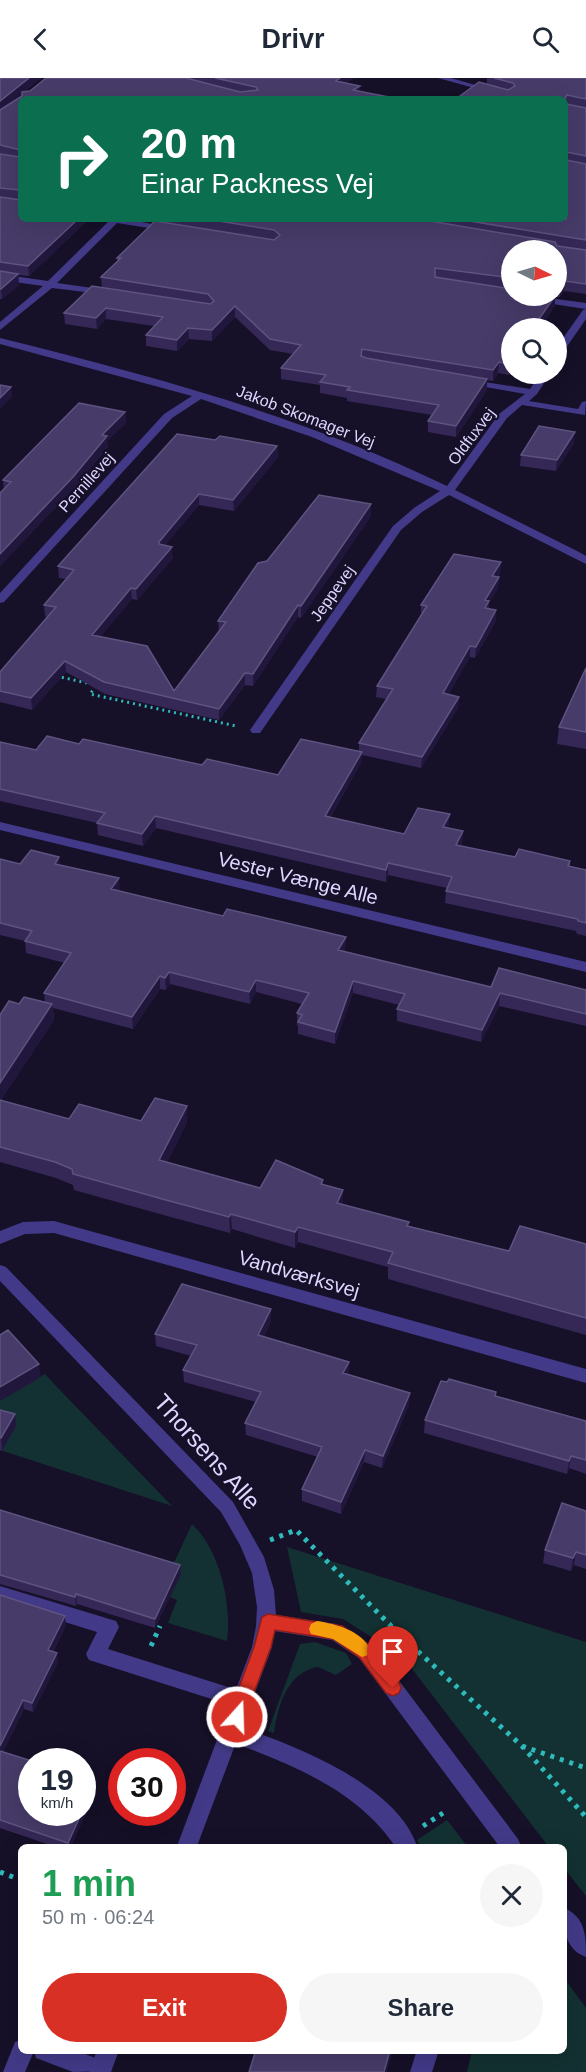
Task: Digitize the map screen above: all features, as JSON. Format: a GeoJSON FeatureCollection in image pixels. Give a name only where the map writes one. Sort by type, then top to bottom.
{"type":"FeatureCollection","features":[{"type":"Feature","properties":{"kind":"street"},"geometry":{"type":"LineString","coordinates":[[442,78],[497,92]]}},
{"type":"Feature","properties":{"kind":"street"},"geometry":{"type":"LineString","coordinates":[[0,327],[51,284],[109,222]]}},
{"type":"Feature","properties":{"kind":"street"},"geometry":{"type":"LineString","coordinates":[[130,222],[183,231]]}},
{"type":"Feature","properties":{"kind":"street"},"geometry":{"type":"LineString","coordinates":[[0,277],[118,295]]}},
{"type":"Feature","properties":{"kind":"street"},"geometry":{"type":"LineString","coordinates":[[567,303],[586,306]]}},
{"type":"Feature","properties":{"kind":"street"},"geometry":{"type":"LineString","coordinates":[[567,344],[581,328],[586,312]]}},
{"type":"Feature","properties":{"kind":"street","name":"Jakob Skomager Vej"},"geometry":{"type":"LineString","coordinates":[[0,341],[107,366],[202,394],[323,437],[450,490],[586,561]]}},
{"type":"Feature","properties":{"kind":"street","name":"Oldfuxvej"},"geometry":{"type":"LineString","coordinates":[[455,379],[533,392]]}},
{"type":"Feature","properties":{"kind":"street","name":"Oldfuxvej"},"geometry":{"type":"LineString","coordinates":[[450,490],[503,416],[533,392],[538,384]]}},
{"type":"Feature","properties":{"kind":"street","name":"Pernillevej"},"geometry":{"type":"LineString","coordinates":[[0,600],[168,416],[202,394]]}},
{"type":"Feature","properties":{"kind":"street","name":"Oldfuxvej"},"geometry":{"type":"LineString","coordinates":[[520,402],[581,413],[586,404]]}},
{"type":"Feature","properties":{"kind":"street","name":"Jeppevej"},"geometry":{"type":"LineString","coordinates":[[256,730],[397,528],[418,510],[450,490]]}},
{"type":"Feature","properties":{"kind":"street","name":"Vester Vænge Alle"},"geometry":{"type":"LineString","coordinates":[[0,826],[586,967]]}},
{"type":"Feature","properties":{"kind":"street","name":"Vandværksvej"},"geometry":{"type":"LineString","coordinates":[[0,1238],[23,1228],[54,1227],[586,1377]]}},
{"type":"Feature","properties":{"kind":"street","name":"Thorsens Alle"},"geometry":{"type":"LineString","coordinates":[[0,1271],[227,1507],[253,1547],[266,1596],[268,1622],[262,1647],[243,1700],[188,1844]]}},
{"type":"Feature","properties":{"kind":"street"},"geometry":{"type":"LineString","coordinates":[[0,1594],[109,1627],[96,1654],[243,1700]]}},
{"type":"Feature","properties":{"kind":"street"},"geometry":{"type":"LineString","coordinates":[[268,1622],[336,1632],[366,1652],[510,1844]]}},
{"type":"Feature","properties":{"kind":"street"},"geometry":{"type":"LineString","coordinates":[[231,1733],[261,1743],[336,1779],[410,1840]]}},
{"type":"Feature","properties":{"kind":"street"},"geometry":{"type":"LineString","coordinates":[[567,1922],[586,1947]]}},
{"type":"Feature","properties":{"kind":"street"},"geometry":{"type":"LineString","coordinates":[[14,2072],[21,2054]]}},
{"type":"Feature","properties":{"kind":"street"},"geometry":{"type":"LineString","coordinates":[[54,2054],[100,2072],[107,2054]]}},
{"type":"Feature","properties":{"kind":"street"},"geometry":{"type":"LineString","coordinates":[[421,2072],[427,2054]]}},
{"type":"Feature","properties":{"kind":"path"},"geometry":{"type":"LineString","coordinates":[[54,676],[97,685],[90,694],[256,730]]}},
{"type":"Feature","properties":{"kind":"path"},"geometry":{"type":"LineString","coordinates":[[253,1547],[296,1530],[401,1636],[522,1746],[586,1817]]}},
{"type":"Feature","properties":{"kind":"path"},"geometry":{"type":"LineString","coordinates":[[522,1746],[586,1768]]}},
{"type":"Feature","properties":{"kind":"path"},"geometry":{"type":"LineString","coordinates":[[410,1840],[443,1813]]}},
{"type":"Feature","properties":{"kind":"path"},"geometry":{"type":"LineString","coordinates":[[0,1872],[18,1879]]}},
{"type":"Feature","properties":{"kind":"green space"},"geometry":{"type":"Polygon","coordinates":[[[45,1374],[172,1506],[0,1450],[0,1400],[45,1374]]]}},
{"type":"Feature","properties":{"kind":"green space"},"geometry":{"type":"Polygon","coordinates":[[[192,1524],[210,1548],[222,1578],[228,1611],[227,1641],[168,1623],[177,1600],[170,1597],[181,1574],[170,1571],[192,1524]]]}},
{"type":"Feature","properties":{"kind":"green space"},"geometry":{"type":"Polygon","coordinates":[[[287,1547],[586,1642],[586,1896],[567,1872],[567,1844],[546,1844],[403,1657],[343,1619],[301,1612],[287,1547]]]}},
{"type":"Feature","properties":{"kind":"green space"},"geometry":{"type":"Polygon","coordinates":[[[315,1642],[346,1653],[352,1664],[336,1675],[318,1667],[307,1670],[299,1676],[286,1692],[278,1712],[274,1733],[268,1731],[300,1644],[315,1642]]]}},
{"type":"Feature","properties":{"kind":"green space"},"geometry":{"type":"Polygon","coordinates":[[[447,1820],[465,1844],[420,1844],[417,1840],[447,1820]]]}},
{"type":"Feature","properties":{"kind":"green space"},"geometry":{"type":"Polygon","coordinates":[[[567,1982],[586,2008],[586,2072],[467,2072],[471,2054],[567,2054],[567,1982]]]}},
{"type":"Feature","properties":{"kind":"building"},"geometry":{"type":"Polygon","coordinates":[[[0,78],[29,78],[0,101],[0,78]]]}},
{"type":"Feature","properties":{"kind":"building"},"geometry":{"type":"Polygon","coordinates":[[[46,78],[186,78],[240,92],[258,90],[256,87],[215,78],[340,78],[336,81],[360,86],[353,90],[384,96],[22,96],[22,92],[30,91],[46,78]]]}},
{"type":"Feature","properties":{"kind":"building"},"geometry":{"type":"Polygon","coordinates":[[[494,78],[586,78],[586,99],[567,95],[460,96],[479,82],[508,90],[515,86],[513,83],[494,78]]]}},
{"type":"Feature","properties":{"kind":"building"},"geometry":{"type":"Polygon","coordinates":[[[18,99],[18,149],[0,145],[0,110],[18,99]]]}},
{"type":"Feature","properties":{"kind":"building"},"geometry":{"type":"Polygon","coordinates":[[[568,104],[586,108],[586,156],[568,152],[568,104]]]}},
{"type":"Feature","properties":{"kind":"building"},"geometry":{"type":"Polygon","coordinates":[[[0,154],[18,157],[18,190],[0,188],[0,154]]]}},
{"type":"Feature","properties":{"kind":"building"},"geometry":{"type":"Polygon","coordinates":[[[568,160],[586,164],[586,240],[475,222],[568,222],[568,160]]]}},
{"type":"Feature","properties":{"kind":"building"},"geometry":{"type":"Polygon","coordinates":[[[0,197],[18,200],[18,222],[75,222],[28,266],[0,262],[0,197]]]}},
{"type":"Feature","properties":{"kind":"building"},"geometry":{"type":"Polygon","coordinates":[[[154,222],[274,240],[280,235],[274,230],[225,222],[436,222],[543,240],[501,240],[501,277],[435,268],[435,277],[501,287],[501,306],[548,306],[540,318],[501,318],[501,362],[493,370],[362,349],[361,356],[366,358],[487,379],[456,426],[428,421],[439,405],[347,390],[350,387],[320,382],[326,375],[281,368],[301,345],[270,339],[235,306],[212,330],[188,328],[177,340],[146,335],[163,317],[106,308],[96,318],[64,313],[92,286],[210,304],[214,301],[208,294],[101,277],[154,222]]]}},
{"type":"Feature","properties":{"kind":"building"},"geometry":{"type":"Polygon","coordinates":[[[567,247],[586,250],[586,284],[567,281],[567,247]]]}},
{"type":"Feature","properties":{"kind":"building"},"geometry":{"type":"Polygon","coordinates":[[[0,271],[18,274],[0,289],[0,271]]]}},
{"type":"Feature","properties":{"kind":"building"},"geometry":{"type":"Polygon","coordinates":[[[0,385],[11,387],[0,398],[0,385]]]}},
{"type":"Feature","properties":{"kind":"building"},"geometry":{"type":"Polygon","coordinates":[[[79,403],[125,412],[102,435],[107,436],[73,477],[0,554],[0,493],[11,482],[3,480],[79,403]]]}},
{"type":"Feature","properties":{"kind":"building"},"geometry":{"type":"Polygon","coordinates":[[[539,426],[575,432],[557,460],[521,455],[539,426]]]}},
{"type":"Feature","properties":{"kind":"building"},"geometry":{"type":"Polygon","coordinates":[[[177,434],[215,440],[220,436],[277,446],[233,500],[199,494],[159,542],[159,544],[172,547],[136,589],[131,588],[92,635],[147,646],[174,691],[226,622],[218,621],[258,563],[267,561],[319,495],[371,504],[301,606],[298,605],[253,674],[245,673],[219,709],[104,682],[65,661],[31,698],[0,691],[0,672],[56,607],[44,605],[74,570],[58,566],[177,434]]]}},
{"type":"Feature","properties":{"kind":"building"},"geometry":{"type":"Polygon","coordinates":[[[454,554],[501,562],[492,576],[499,577],[485,600],[489,601],[485,608],[496,610],[476,647],[470,646],[443,693],[459,697],[422,757],[359,743],[393,689],[377,686],[427,606],[421,605],[454,554]]]}},
{"type":"Feature","properties":{"kind":"building"},"geometry":{"type":"Polygon","coordinates":[[[586,668],[586,732],[559,727],[586,668]]]}},
{"type":"Feature","properties":{"kind":"building"},"geometry":{"type":"Polygon","coordinates":[[[47,736],[79,744],[83,739],[202,765],[207,759],[278,775],[301,739],[362,752],[325,816],[404,834],[418,808],[450,814],[443,827],[463,831],[456,845],[515,857],[519,849],[570,861],[568,866],[586,870],[586,923],[578,919],[446,891],[452,877],[388,863],[386,870],[155,816],[142,834],[97,823],[105,813],[0,789],[0,742],[36,750],[47,736]]]}},
{"type":"Feature","properties":{"kind":"building"},"geometry":{"type":"Polygon","coordinates":[[[31,850],[59,857],[55,864],[119,878],[111,889],[223,916],[227,909],[346,937],[338,950],[491,987],[499,968],[586,990],[586,1014],[500,993],[482,1030],[397,1009],[405,994],[353,981],[335,1032],[298,1022],[302,1015],[297,1013],[309,993],[256,980],[249,992],[169,972],[165,978],[160,976],[132,1017],[44,993],[71,953],[25,941],[32,931],[0,923],[0,859],[20,864],[31,850]]]}},
{"type":"Feature","properties":{"kind":"building"},"geometry":{"type":"Polygon","coordinates":[[[24,997],[52,1004],[0,1083],[0,1015],[9,1001],[19,1004],[24,997]]]}},
{"type":"Feature","properties":{"kind":"building"},"geometry":{"type":"Polygon","coordinates":[[[155,1098],[187,1106],[159,1160],[260,1188],[276,1160],[323,1180],[321,1184],[343,1190],[337,1203],[409,1222],[407,1226],[509,1251],[520,1226],[586,1244],[586,1318],[388,1263],[393,1252],[298,1227],[295,1232],[231,1214],[229,1217],[73,1174],[72,1169],[55,1162],[0,1147],[0,1100],[69,1119],[79,1104],[141,1121],[155,1098]]]}},
{"type":"Feature","properties":{"kind":"building"},"geometry":{"type":"Polygon","coordinates":[[[182,1284],[271,1309],[258,1335],[349,1362],[343,1373],[410,1393],[383,1456],[365,1450],[341,1502],[302,1489],[322,1447],[245,1423],[261,1392],[183,1370],[197,1345],[155,1334],[182,1284]]]}},
{"type":"Feature","properties":{"kind":"building"},"geometry":{"type":"Polygon","coordinates":[[[8,1330],[39,1364],[0,1387],[0,1335],[8,1330]]]}},
{"type":"Feature","properties":{"kind":"building"},"geometry":{"type":"Polygon","coordinates":[[[449,1379],[496,1392],[495,1396],[586,1421],[586,1460],[571,1456],[569,1461],[425,1420],[441,1381],[447,1382],[449,1379]]]}},
{"type":"Feature","properties":{"kind":"building"},"geometry":{"type":"Polygon","coordinates":[[[0,1410],[15,1414],[1,1438],[0,1438],[0,1410]]]}},
{"type":"Feature","properties":{"kind":"building"},"geometry":{"type":"Polygon","coordinates":[[[562,1503],[586,1511],[586,1555],[576,1552],[573,1558],[545,1550],[562,1503]]]}},
{"type":"Feature","properties":{"kind":"building"},"geometry":{"type":"Polygon","coordinates":[[[0,1510],[180,1565],[155,1619],[76,1594],[75,1597],[0,1575],[0,1510]]]}},
{"type":"Feature","properties":{"kind":"building"},"geometry":{"type":"Polygon","coordinates":[[[0,1595],[65,1616],[48,1650],[57,1653],[32,1703],[23,1700],[0,1746],[0,1595]]]}},
{"type":"Feature","properties":{"kind":"building"},"geometry":{"type":"Polygon","coordinates":[[[0,1751],[18,1757],[18,1826],[76,1826],[68,1843],[0,1820],[0,1751]]]}},
{"type":"Feature","properties":{"kind":"building"},"geometry":{"type":"Polygon","coordinates":[[[255,2054],[389,2054],[384,2072],[249,2072],[255,2054]]]}},
{"type":"Feature","properties":{"kind":"slow traffic"},"geometry":{"type":"LineString","coordinates":[[317,1629],[336,1632],[362,1649]]}},
{"type":"Feature","properties":{"kind":"route"},"geometry":{"type":"LineString","coordinates":[[237,1717],[262,1647],[268,1622],[336,1632],[366,1652],[393,1688]]}}]}
